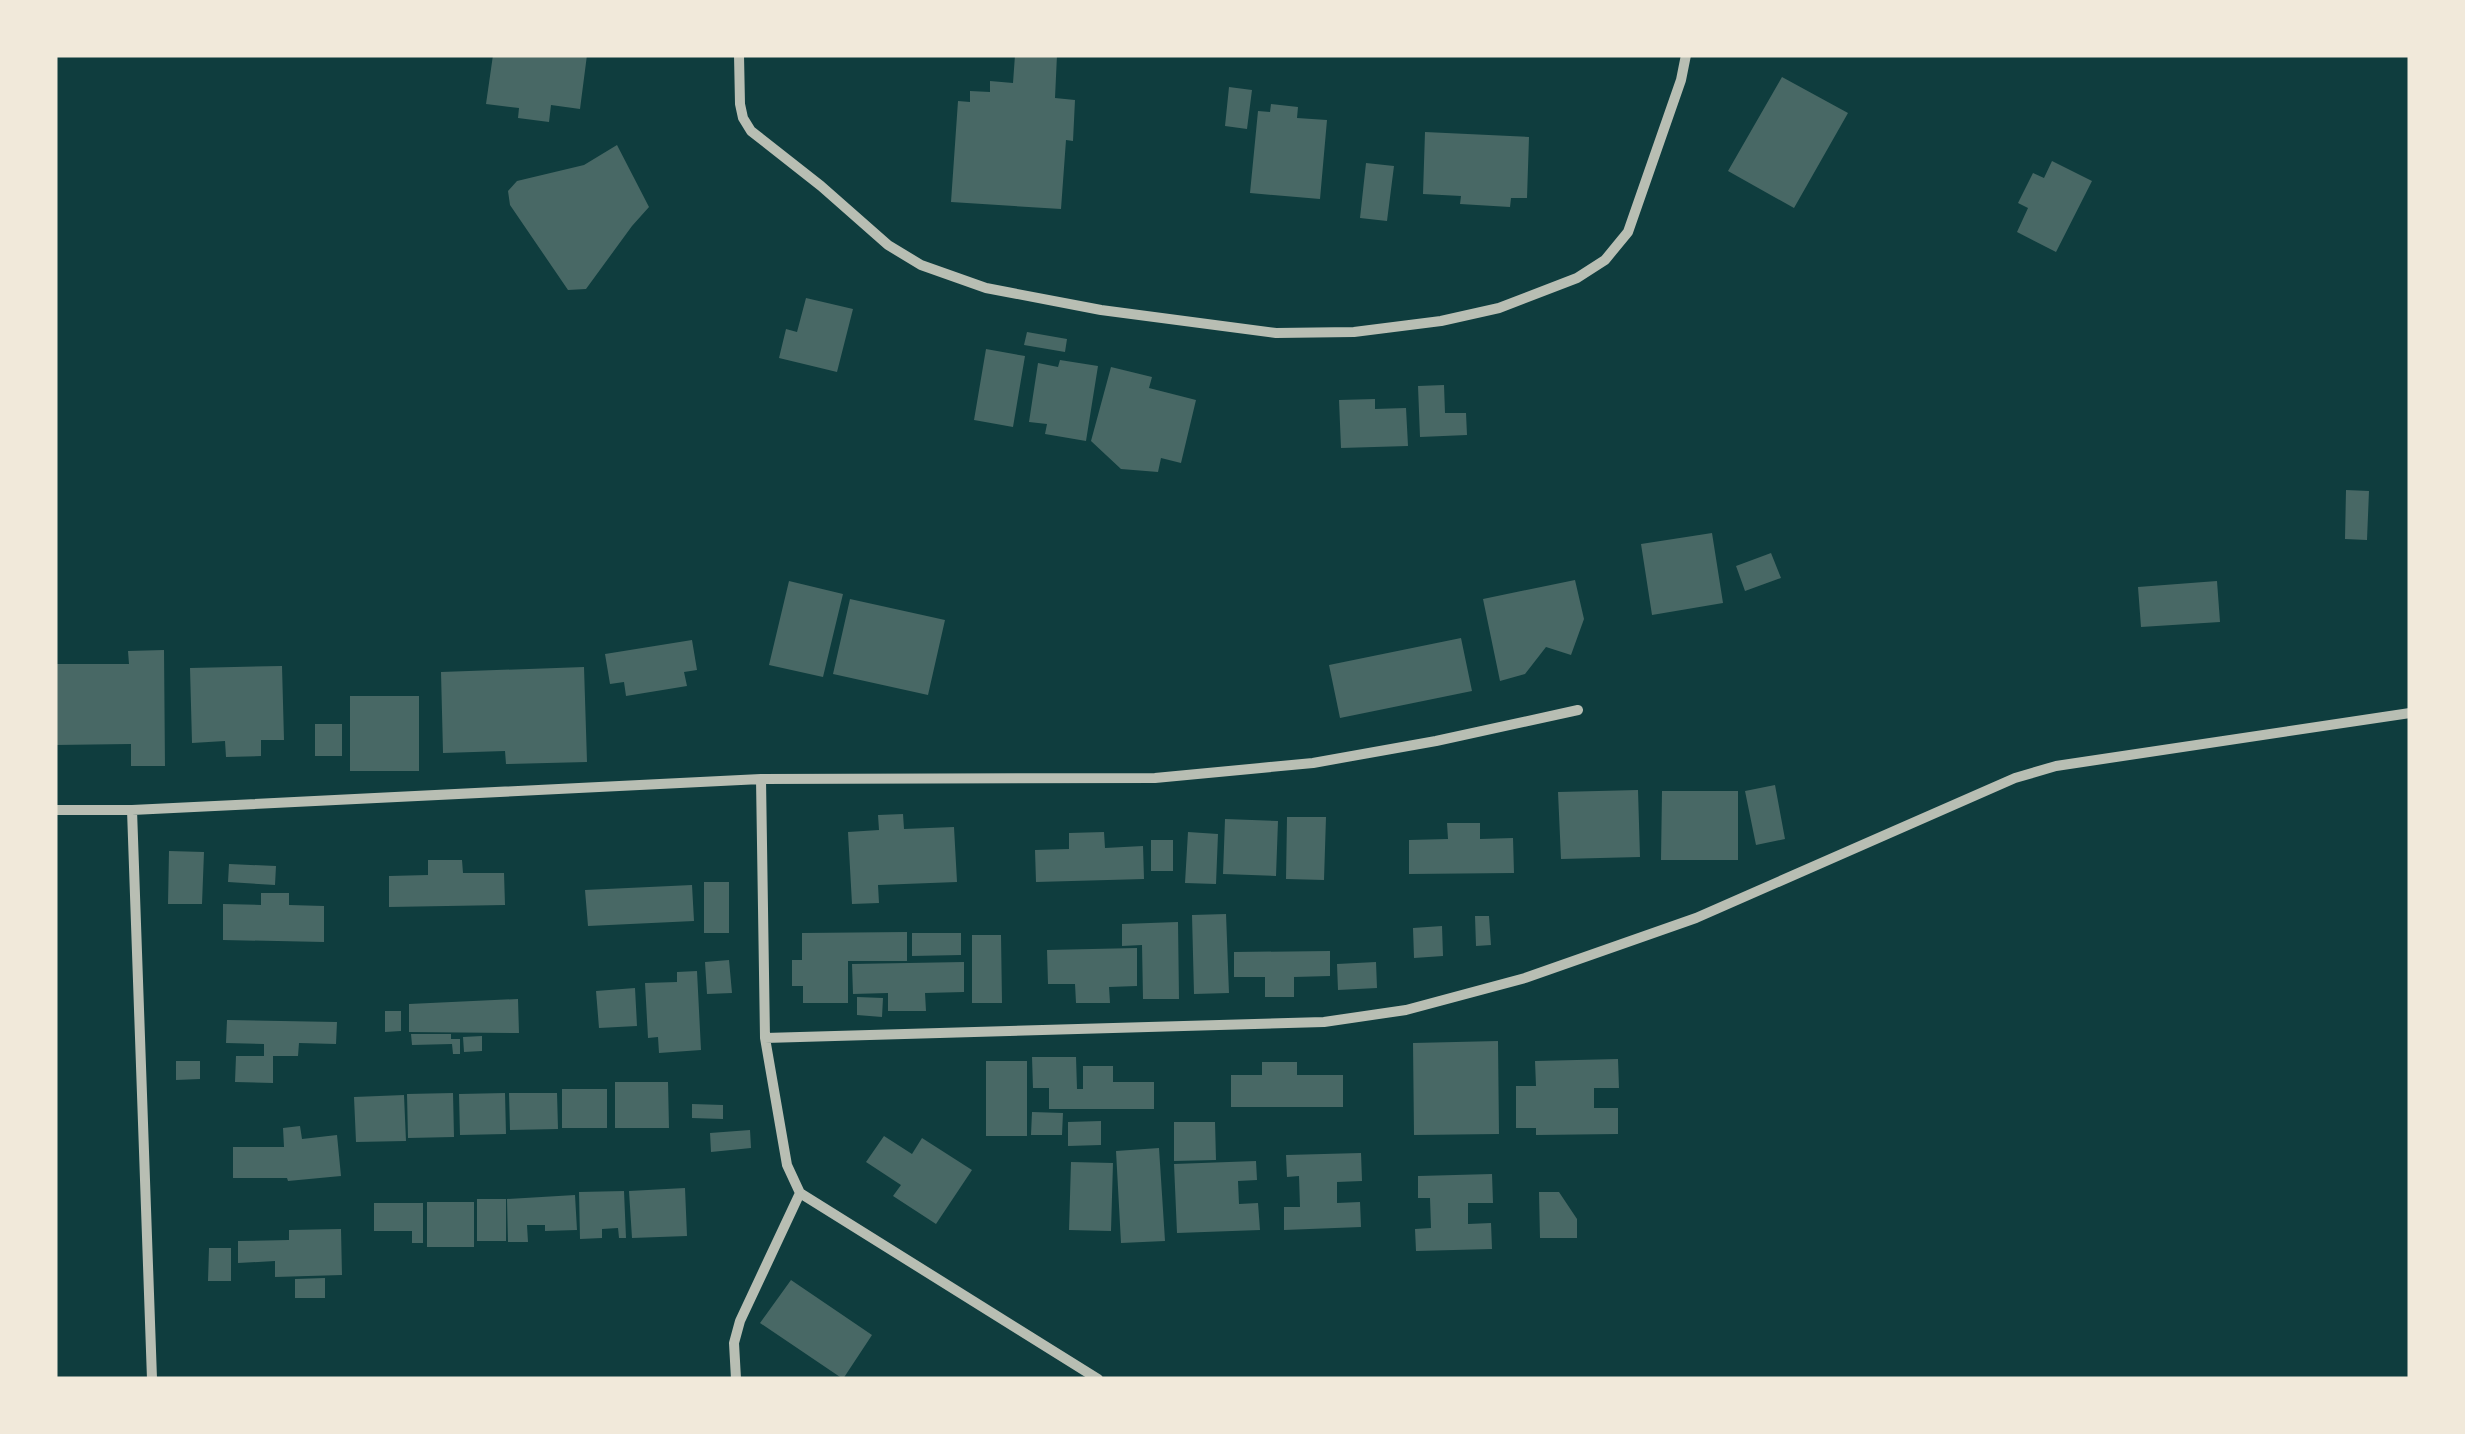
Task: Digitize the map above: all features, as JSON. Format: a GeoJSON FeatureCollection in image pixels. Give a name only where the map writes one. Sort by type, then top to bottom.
{"type":"FeatureCollection","features":[{"type":"Feature","properties":{"kind":"street"},"geometry":{"type":"LineString","coordinates":[[739,55],[740,104],[752,132],[888,245],[922,265],[1006,292],[1101,310],[1276,333],[1354,332],[1441,321],[1499,308],[1576,278],[1605,260],[1628,232],[1686,55]]}},
{"type":"Feature","properties":{"kind":"street"},"geometry":{"type":"LineString","coordinates":[[55,810],[132,810],[761,779],[1155,778],[1312,763],[1578,710]]}},
{"type":"Feature","properties":{"kind":"street"},"geometry":{"type":"LineString","coordinates":[[765,1038],[1324,1022],[1406,1010],[1525,978],[1696,918],[2015,778],[2056,766],[2410,714]]}},
{"type":"Feature","properties":{"kind":"street"},"geometry":{"type":"LineString","coordinates":[[761,779],[765,1038],[787,1165],[800,1193],[1098,1379]]}},
{"type":"Feature","properties":{"kind":"street"},"geometry":{"type":"LineString","coordinates":[[132,810],[152,1379]]}},
{"type":"Feature","properties":{"kind":"street"},"geometry":{"type":"LineString","coordinates":[[736,1379],[734,1343],[740,1321],[800,1193]]}},
{"type":"Feature","properties":{"kind":"building"},"geometry":{"type":"Polygon","coordinates":[[[493,55],[587,55],[580,109],[551,105],[549,122],[518,118],[519,108],[486,104],[493,55]]]}},
{"type":"Feature","properties":{"kind":"building"},"geometry":{"type":"Polygon","coordinates":[[[1015,55],[1057,55],[1055,98],[1075,100],[1073,141],[1066,140],[1061,209],[951,202],[958,101],[970,102],[970,91],[990,92],[990,81],[1013,83],[1015,55]]]}},
{"type":"Feature","properties":{"kind":"building"},"geometry":{"type":"Polygon","coordinates":[[[1782,77],[1848,113],[1794,208],[1728,171],[1782,77]]]}},
{"type":"Feature","properties":{"kind":"building"},"geometry":{"type":"Polygon","coordinates":[[[1229,87],[1252,90],[1247,129],[1225,126],[1229,87]]]}},
{"type":"Feature","properties":{"kind":"building"},"geometry":{"type":"Polygon","coordinates":[[[1271,104],[1298,107],[1297,118],[1327,120],[1320,199],[1250,193],[1258,111],[1270,112],[1271,104]]]}},
{"type":"Feature","properties":{"kind":"building"},"geometry":{"type":"Polygon","coordinates":[[[1425,132],[1529,137],[1527,198],[1511,198],[1510,207],[1460,204],[1461,196],[1423,194],[1425,132]]]}},
{"type":"Feature","properties":{"kind":"building"},"geometry":{"type":"Polygon","coordinates":[[[617,145],[649,207],[586,289],[568,290],[510,205],[508,191],[517,181],[584,165],[617,145]]]}},
{"type":"Feature","properties":{"kind":"building"},"geometry":{"type":"Polygon","coordinates":[[[2052,161],[2092,181],[2056,252],[2017,232],[2028,208],[2018,203],[2033,173],[2044,178],[2052,161]]]}},
{"type":"Feature","properties":{"kind":"building"},"geometry":{"type":"Polygon","coordinates":[[[1366,163],[1394,166],[1387,221],[1360,218],[1366,163]]]}},
{"type":"Feature","properties":{"kind":"building"},"geometry":{"type":"Polygon","coordinates":[[[806,298],[853,309],[837,372],[779,358],[786,329],[797,332],[806,298]]]}},
{"type":"Feature","properties":{"kind":"building"},"geometry":{"type":"Polygon","coordinates":[[[1027,332],[1067,339],[1065,352],[1024,345],[1027,332]]]}},
{"type":"Feature","properties":{"kind":"building"},"geometry":{"type":"Polygon","coordinates":[[[986,349],[1025,356],[1013,427],[974,420],[986,349]]]}},
{"type":"Feature","properties":{"kind":"building"},"geometry":{"type":"Polygon","coordinates":[[[1060,360],[1098,366],[1086,441],[1045,434],[1047,424],[1029,422],[1038,363],[1058,367],[1060,360]]]}},
{"type":"Feature","properties":{"kind":"building"},"geometry":{"type":"Polygon","coordinates":[[[1111,367],[1152,377],[1149,388],[1196,400],[1181,463],[1161,458],[1158,472],[1121,469],[1091,441],[1111,367]]]}},
{"type":"Feature","properties":{"kind":"building"},"geometry":{"type":"Polygon","coordinates":[[[1444,385],[1445,413],[1466,413],[1467,435],[1420,437],[1418,386],[1444,385]]]}},
{"type":"Feature","properties":{"kind":"building"},"geometry":{"type":"Polygon","coordinates":[[[1375,399],[1375,409],[1406,408],[1408,446],[1341,448],[1339,400],[1375,399]]]}},
{"type":"Feature","properties":{"kind":"building"},"geometry":{"type":"Polygon","coordinates":[[[2346,490],[2369,491],[2367,540],[2345,539],[2346,490]]]}},
{"type":"Feature","properties":{"kind":"building"},"geometry":{"type":"Polygon","coordinates":[[[1712,533],[1723,603],[1652,615],[1641,544],[1712,533]]]}},
{"type":"Feature","properties":{"kind":"building"},"geometry":{"type":"Polygon","coordinates":[[[1771,553],[1781,578],[1745,591],[1736,566],[1771,553]]]}},
{"type":"Feature","properties":{"kind":"building"},"geometry":{"type":"Polygon","coordinates":[[[1575,580],[1584,619],[1571,655],[1546,647],[1525,674],[1500,681],[1483,599],[1575,580]]]}},
{"type":"Feature","properties":{"kind":"building"},"geometry":{"type":"Polygon","coordinates":[[[789,581],[843,594],[823,677],[769,665],[789,581]]]}},
{"type":"Feature","properties":{"kind":"building"},"geometry":{"type":"Polygon","coordinates":[[[2217,581],[2220,622],[2141,627],[2138,587],[2217,581]]]}},
{"type":"Feature","properties":{"kind":"building"},"geometry":{"type":"Polygon","coordinates":[[[850,599],[945,620],[928,695],[833,674],[850,599]]]}},
{"type":"Feature","properties":{"kind":"building"},"geometry":{"type":"Polygon","coordinates":[[[1461,638],[1472,691],[1340,718],[1329,665],[1461,638]]]}},
{"type":"Feature","properties":{"kind":"building"},"geometry":{"type":"Polygon","coordinates":[[[692,640],[697,670],[684,672],[687,686],[626,696],[624,682],[610,684],[605,654],[692,640]]]}},
{"type":"Feature","properties":{"kind":"building"},"geometry":{"type":"Polygon","coordinates":[[[164,650],[165,766],[131,766],[131,744],[55,745],[55,664],[129,664],[128,651],[164,650]]]}},
{"type":"Feature","properties":{"kind":"building"},"geometry":{"type":"Polygon","coordinates":[[[282,666],[284,740],[261,740],[261,756],[226,757],[225,741],[192,743],[190,668],[282,666]]]}},
{"type":"Feature","properties":{"kind":"building"},"geometry":{"type":"Polygon","coordinates":[[[584,667],[587,762],[506,764],[505,751],[443,753],[441,672],[584,667]]]}},
{"type":"Feature","properties":{"kind":"building"},"geometry":{"type":"Polygon","coordinates":[[[350,696],[419,696],[419,771],[350,771],[350,696]]]}},
{"type":"Feature","properties":{"kind":"building"},"geometry":{"type":"Polygon","coordinates":[[[315,724],[342,724],[342,756],[315,756],[315,724]]]}},
{"type":"Feature","properties":{"kind":"building"},"geometry":{"type":"Polygon","coordinates":[[[1775,785],[1785,839],[1756,845],[1745,791],[1775,785]]]}},
{"type":"Feature","properties":{"kind":"building"},"geometry":{"type":"Polygon","coordinates":[[[1638,790],[1640,857],[1561,859],[1558,792],[1638,790]]]}},
{"type":"Feature","properties":{"kind":"building"},"geometry":{"type":"Polygon","coordinates":[[[1662,791],[1738,791],[1738,860],[1661,860],[1662,791]]]}},
{"type":"Feature","properties":{"kind":"building"},"geometry":{"type":"Polygon","coordinates":[[[903,814],[904,829],[954,827],[957,882],[878,885],[879,903],[852,904],[848,832],[879,830],[878,815],[903,814]]]}},
{"type":"Feature","properties":{"kind":"building"},"geometry":{"type":"Polygon","coordinates":[[[1287,817],[1326,817],[1324,880],[1286,879],[1287,817]]]}},
{"type":"Feature","properties":{"kind":"building"},"geometry":{"type":"Polygon","coordinates":[[[1225,819],[1278,821],[1276,876],[1223,874],[1225,819]]]}},
{"type":"Feature","properties":{"kind":"building"},"geometry":{"type":"Polygon","coordinates":[[[1447,823],[1480,823],[1480,839],[1513,838],[1514,873],[1409,874],[1409,840],[1448,839],[1447,823]]]}},
{"type":"Feature","properties":{"kind":"building"},"geometry":{"type":"Polygon","coordinates":[[[1104,832],[1105,848],[1143,846],[1144,879],[1036,882],[1035,850],[1069,849],[1069,833],[1104,832]]]}},
{"type":"Feature","properties":{"kind":"building"},"geometry":{"type":"Polygon","coordinates":[[[1188,832],[1218,834],[1216,884],[1185,883],[1188,832]]]}},
{"type":"Feature","properties":{"kind":"building"},"geometry":{"type":"Polygon","coordinates":[[[1151,840],[1173,840],[1173,871],[1151,871],[1151,840]]]}},
{"type":"Feature","properties":{"kind":"building"},"geometry":{"type":"Polygon","coordinates":[[[169,851],[204,852],[202,904],[168,904],[169,851]]]}},
{"type":"Feature","properties":{"kind":"building"},"geometry":{"type":"Polygon","coordinates":[[[428,860],[462,860],[463,873],[504,873],[505,905],[389,907],[389,876],[428,875],[428,860]]]}},
{"type":"Feature","properties":{"kind":"building"},"geometry":{"type":"Polygon","coordinates":[[[229,864],[276,866],[275,885],[228,882],[229,864]]]}},
{"type":"Feature","properties":{"kind":"building"},"geometry":{"type":"Polygon","coordinates":[[[704,882],[729,882],[729,933],[704,933],[704,882]]]}},
{"type":"Feature","properties":{"kind":"building"},"geometry":{"type":"Polygon","coordinates":[[[692,885],[694,921],[588,926],[585,890],[692,885]]]}},
{"type":"Feature","properties":{"kind":"building"},"geometry":{"type":"Polygon","coordinates":[[[261,893],[289,893],[289,905],[324,906],[324,942],[223,940],[223,904],[261,905],[261,893]]]}},
{"type":"Feature","properties":{"kind":"building"},"geometry":{"type":"Polygon","coordinates":[[[1226,914],[1229,993],[1194,994],[1192,915],[1226,914]]]}},
{"type":"Feature","properties":{"kind":"building"},"geometry":{"type":"Polygon","coordinates":[[[1475,916],[1489,916],[1491,945],[1476,946],[1475,916]]]}},
{"type":"Feature","properties":{"kind":"building"},"geometry":{"type":"Polygon","coordinates":[[[1178,922],[1179,999],[1143,999],[1142,945],[1122,946],[1122,924],[1178,922]]]}},
{"type":"Feature","properties":{"kind":"building"},"geometry":{"type":"Polygon","coordinates":[[[1442,926],[1443,956],[1414,958],[1413,928],[1442,926]]]}},
{"type":"Feature","properties":{"kind":"building"},"geometry":{"type":"Polygon","coordinates":[[[907,932],[907,961],[848,961],[848,1003],[803,1003],[803,986],[792,986],[792,960],[802,960],[802,933],[907,932]]]}},
{"type":"Feature","properties":{"kind":"building"},"geometry":{"type":"Polygon","coordinates":[[[912,933],[961,933],[961,955],[912,956],[912,933]]]}},
{"type":"Feature","properties":{"kind":"building"},"geometry":{"type":"Polygon","coordinates":[[[972,935],[1001,935],[1002,1003],[972,1003],[972,935]]]}},
{"type":"Feature","properties":{"kind":"building"},"geometry":{"type":"Polygon","coordinates":[[[1137,948],[1137,986],[1109,987],[1110,1003],[1076,1003],[1075,984],[1048,984],[1047,950],[1137,948]]]}},
{"type":"Feature","properties":{"kind":"building"},"geometry":{"type":"Polygon","coordinates":[[[1330,951],[1330,976],[1294,977],[1294,997],[1265,997],[1265,977],[1234,977],[1234,952],[1330,951]]]}},
{"type":"Feature","properties":{"kind":"building"},"geometry":{"type":"Polygon","coordinates":[[[729,960],[732,993],[707,994],[705,962],[729,960]]]}},
{"type":"Feature","properties":{"kind":"building"},"geometry":{"type":"Polygon","coordinates":[[[964,962],[964,992],[925,993],[926,1011],[888,1011],[888,993],[853,994],[852,964],[964,962]]]}},
{"type":"Feature","properties":{"kind":"building"},"geometry":{"type":"Polygon","coordinates":[[[1376,962],[1377,988],[1338,990],[1337,964],[1376,962]]]}},
{"type":"Feature","properties":{"kind":"building"},"geometry":{"type":"Polygon","coordinates":[[[697,971],[701,1050],[659,1053],[658,1037],[648,1038],[645,983],[677,982],[677,972],[697,971]]]}},
{"type":"Feature","properties":{"kind":"building"},"geometry":{"type":"Polygon","coordinates":[[[635,988],[637,1026],[599,1028],[596,991],[635,988]]]}},
{"type":"Feature","properties":{"kind":"building"},"geometry":{"type":"Polygon","coordinates":[[[857,997],[883,998],[882,1017],[857,1015],[857,997]]]}},
{"type":"Feature","properties":{"kind":"building"},"geometry":{"type":"Polygon","coordinates":[[[518,999],[519,1033],[409,1032],[409,1004],[518,999]]]}},
{"type":"Feature","properties":{"kind":"building"},"geometry":{"type":"Polygon","coordinates":[[[385,1011],[401,1011],[401,1031],[385,1032],[385,1011]]]}},
{"type":"Feature","properties":{"kind":"building"},"geometry":{"type":"Polygon","coordinates":[[[227,1020],[337,1022],[336,1044],[299,1043],[298,1056],[273,1056],[273,1083],[235,1082],[236,1056],[264,1056],[264,1044],[226,1043],[227,1020]]]}},
{"type":"Feature","properties":{"kind":"building"},"geometry":{"type":"Polygon","coordinates":[[[411,1034],[451,1034],[451,1039],[460,1039],[460,1054],[453,1054],[452,1044],[412,1045],[411,1034]]]}},
{"type":"Feature","properties":{"kind":"building"},"geometry":{"type":"Polygon","coordinates":[[[482,1036],[482,1051],[464,1052],[463,1037],[482,1036]]]}},
{"type":"Feature","properties":{"kind":"building"},"geometry":{"type":"Polygon","coordinates":[[[1498,1041],[1499,1134],[1414,1135],[1413,1043],[1498,1041]]]}},
{"type":"Feature","properties":{"kind":"building"},"geometry":{"type":"Polygon","coordinates":[[[1032,1057],[1076,1057],[1077,1089],[1083,1089],[1083,1066],[1113,1066],[1113,1082],[1154,1082],[1154,1109],[1049,1109],[1049,1088],[1033,1088],[1032,1057]]]}},
{"type":"Feature","properties":{"kind":"building"},"geometry":{"type":"Polygon","coordinates":[[[1618,1059],[1619,1088],[1594,1088],[1594,1108],[1618,1108],[1618,1134],[1536,1135],[1536,1128],[1516,1128],[1516,1086],[1536,1086],[1535,1061],[1618,1059]]]}},
{"type":"Feature","properties":{"kind":"building"},"geometry":{"type":"Polygon","coordinates":[[[176,1061],[200,1061],[200,1079],[176,1080],[176,1061]]]}},
{"type":"Feature","properties":{"kind":"building"},"geometry":{"type":"Polygon","coordinates":[[[986,1061],[1027,1061],[1027,1136],[986,1136],[986,1061]]]}},
{"type":"Feature","properties":{"kind":"building"},"geometry":{"type":"Polygon","coordinates":[[[1262,1062],[1297,1062],[1297,1075],[1343,1075],[1343,1107],[1231,1107],[1231,1075],[1262,1075],[1262,1062]]]}},
{"type":"Feature","properties":{"kind":"building"},"geometry":{"type":"Polygon","coordinates":[[[615,1082],[668,1082],[669,1128],[615,1128],[615,1082]]]}},
{"type":"Feature","properties":{"kind":"building"},"geometry":{"type":"Polygon","coordinates":[[[562,1089],[607,1089],[607,1128],[562,1128],[562,1089]]]}},
{"type":"Feature","properties":{"kind":"building"},"geometry":{"type":"Polygon","coordinates":[[[453,1093],[454,1137],[408,1138],[407,1094],[453,1093]]]}},
{"type":"Feature","properties":{"kind":"building"},"geometry":{"type":"Polygon","coordinates":[[[505,1093],[506,1134],[460,1135],[459,1094],[505,1093]]]}},
{"type":"Feature","properties":{"kind":"building"},"geometry":{"type":"Polygon","coordinates":[[[509,1093],[557,1093],[558,1129],[510,1130],[509,1093]]]}},
{"type":"Feature","properties":{"kind":"building"},"geometry":{"type":"Polygon","coordinates":[[[404,1095],[406,1141],[356,1142],[354,1097],[404,1095]]]}},
{"type":"Feature","properties":{"kind":"building"},"geometry":{"type":"Polygon","coordinates":[[[692,1104],[723,1105],[723,1119],[692,1118],[692,1104]]]}},
{"type":"Feature","properties":{"kind":"building"},"geometry":{"type":"Polygon","coordinates":[[[1032,1112],[1063,1113],[1062,1135],[1031,1135],[1032,1112]]]}},
{"type":"Feature","properties":{"kind":"building"},"geometry":{"type":"Polygon","coordinates":[[[1101,1121],[1101,1145],[1068,1146],[1068,1122],[1101,1121]]]}},
{"type":"Feature","properties":{"kind":"building"},"geometry":{"type":"Polygon","coordinates":[[[1174,1122],[1215,1122],[1216,1160],[1174,1161],[1174,1122]]]}},
{"type":"Feature","properties":{"kind":"building"},"geometry":{"type":"Polygon","coordinates":[[[300,1126],[302,1139],[337,1135],[341,1176],[288,1181],[233,1178],[233,1147],[284,1147],[283,1128],[300,1126]]]}},
{"type":"Feature","properties":{"kind":"building"},"geometry":{"type":"Polygon","coordinates":[[[750,1130],[751,1148],[711,1152],[710,1133],[750,1130]]]}},
{"type":"Feature","properties":{"kind":"building"},"geometry":{"type":"Polygon","coordinates":[[[884,1136],[912,1154],[922,1138],[972,1170],[936,1224],[893,1196],[901,1185],[866,1162],[884,1136]]]}},
{"type":"Feature","properties":{"kind":"building"},"geometry":{"type":"Polygon","coordinates":[[[1159,1148],[1165,1241],[1121,1243],[1116,1151],[1159,1148]]]}},
{"type":"Feature","properties":{"kind":"building"},"geometry":{"type":"Polygon","coordinates":[[[1361,1153],[1362,1181],[1337,1182],[1337,1203],[1360,1202],[1361,1227],[1284,1230],[1284,1207],[1300,1207],[1299,1176],[1287,1177],[1286,1155],[1361,1153]]]}},
{"type":"Feature","properties":{"kind":"building"},"geometry":{"type":"Polygon","coordinates":[[[1256,1161],[1257,1180],[1238,1181],[1239,1204],[1258,1203],[1260,1230],[1177,1233],[1174,1164],[1256,1161]]]}},
{"type":"Feature","properties":{"kind":"building"},"geometry":{"type":"Polygon","coordinates":[[[1071,1162],[1113,1163],[1111,1231],[1069,1230],[1071,1162]]]}},
{"type":"Feature","properties":{"kind":"building"},"geometry":{"type":"Polygon","coordinates":[[[1492,1174],[1493,1203],[1468,1203],[1468,1224],[1491,1223],[1492,1249],[1416,1251],[1415,1229],[1431,1228],[1430,1198],[1418,1198],[1418,1176],[1492,1174]]]}},
{"type":"Feature","properties":{"kind":"building"},"geometry":{"type":"Polygon","coordinates":[[[685,1188],[687,1236],[632,1238],[629,1191],[685,1188]]]}},
{"type":"Feature","properties":{"kind":"building"},"geometry":{"type":"Polygon","coordinates":[[[624,1191],[626,1238],[619,1238],[618,1228],[602,1229],[602,1238],[580,1239],[579,1192],[624,1191]]]}},
{"type":"Feature","properties":{"kind":"building"},"geometry":{"type":"Polygon","coordinates":[[[1539,1192],[1559,1192],[1577,1219],[1577,1238],[1540,1238],[1539,1192]]]}},
{"type":"Feature","properties":{"kind":"building"},"geometry":{"type":"Polygon","coordinates":[[[575,1195],[577,1230],[545,1231],[545,1225],[527,1225],[528,1242],[508,1242],[507,1199],[575,1195]]]}},
{"type":"Feature","properties":{"kind":"building"},"geometry":{"type":"Polygon","coordinates":[[[477,1199],[506,1199],[506,1241],[477,1241],[477,1199]]]}},
{"type":"Feature","properties":{"kind":"building"},"geometry":{"type":"Polygon","coordinates":[[[427,1202],[474,1202],[474,1247],[427,1247],[427,1202]]]}},
{"type":"Feature","properties":{"kind":"building"},"geometry":{"type":"Polygon","coordinates":[[[374,1203],[423,1203],[423,1243],[412,1243],[412,1231],[374,1231],[374,1203]]]}},
{"type":"Feature","properties":{"kind":"building"},"geometry":{"type":"Polygon","coordinates":[[[341,1229],[342,1275],[275,1277],[275,1261],[238,1263],[238,1241],[289,1240],[289,1230],[341,1229]]]}},
{"type":"Feature","properties":{"kind":"building"},"geometry":{"type":"Polygon","coordinates":[[[209,1248],[231,1248],[231,1281],[208,1281],[209,1248]]]}},
{"type":"Feature","properties":{"kind":"building"},"geometry":{"type":"Polygon","coordinates":[[[325,1278],[325,1298],[295,1298],[295,1279],[325,1278]]]}},
{"type":"Feature","properties":{"kind":"building"},"geometry":{"type":"Polygon","coordinates":[[[791,1280],[872,1335],[843,1379],[760,1323],[791,1280]]]}}]}
